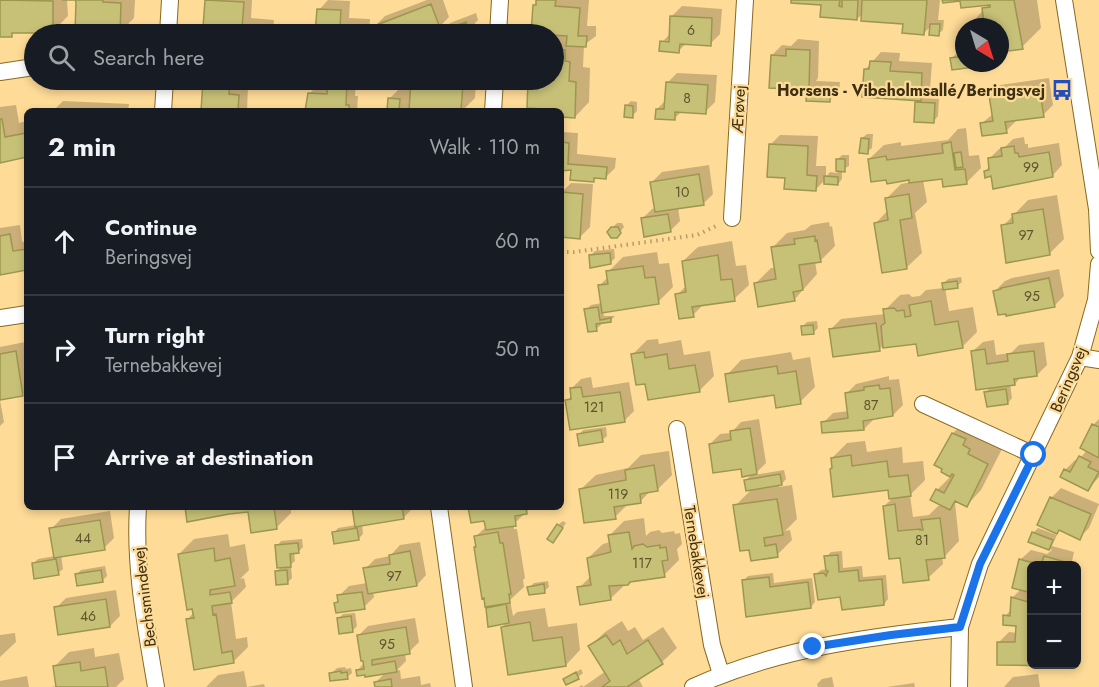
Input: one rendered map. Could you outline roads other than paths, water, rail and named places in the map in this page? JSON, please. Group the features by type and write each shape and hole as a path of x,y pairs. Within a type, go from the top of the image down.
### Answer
{"street":[{"path":"169,24 170,0"},
{"path":"499,24 500,0"},
{"name":"Ærøvej","path":"732,218 745,0"},
{"path":"1064,0 1097,209 1099,251"},
{"path":"0,72 24,68"},
{"path":"163,108 164,90"},
{"path":"493,108 494,90"},
{"name":"Beringsvej","path":"959,687 960,627 980,564 1080,357 1096,300 1099,264"},
{"path":"0,318 24,314"},
{"path":"1080,357 1099,360"},
{"path":"923,404 1034,455"},
{"name":"Ternebakkevej","path":"677,429 712,645 722,674"},
{"name":"Bechsmindevej","path":"138,510 136,534 143,602 156,687"},
{"path":"439,510 465,687"},
{"path":"693,687 722,674 813,647 960,627"}],"place":[{"name":"Horsens - Vibeholmsallé/Beringsvej","path":"1062,90"}]}
